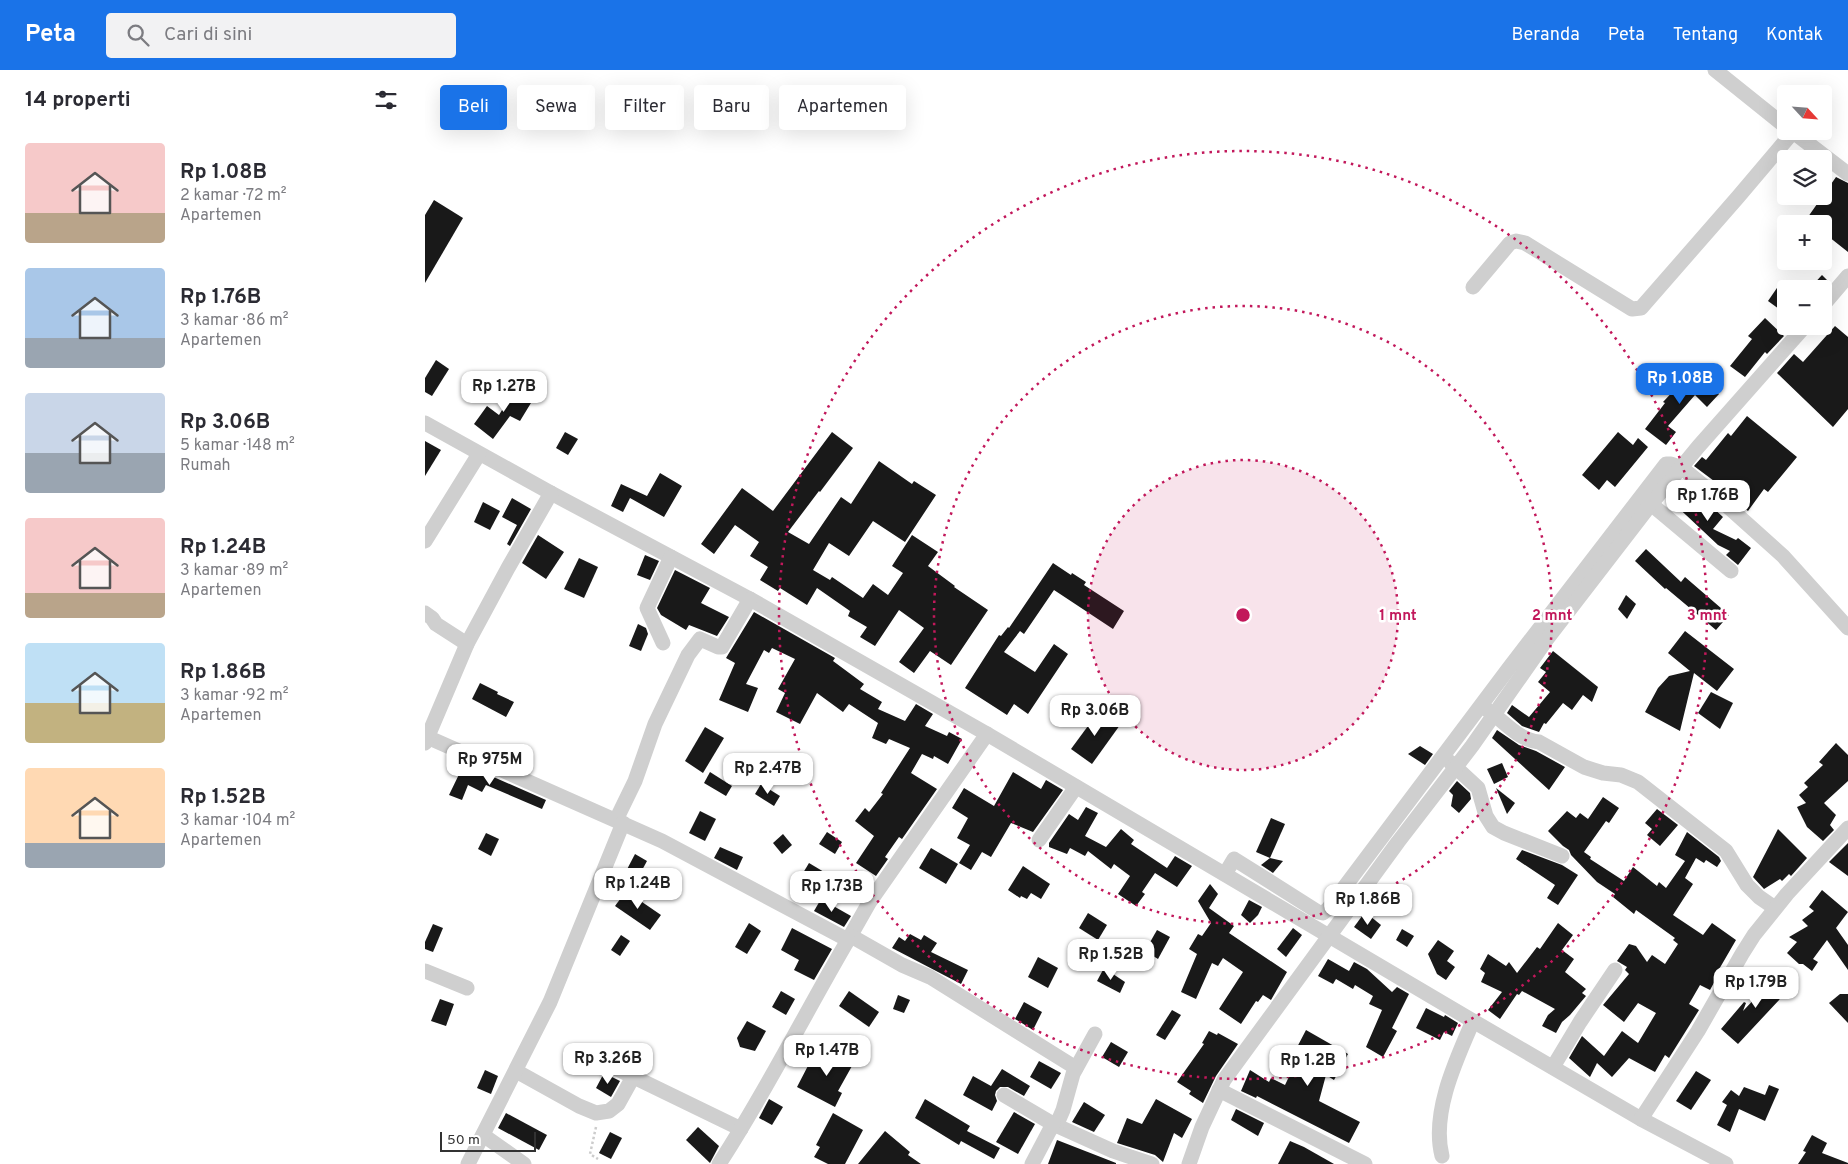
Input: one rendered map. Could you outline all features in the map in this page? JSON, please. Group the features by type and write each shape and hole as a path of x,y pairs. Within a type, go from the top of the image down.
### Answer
{"street":[{"path":"1715,70 1777,120"},
{"path":"1473,287 1510,243 1516,241 1525,243 1632,309 1641,308 1785,140"},
{"path":"1803,140 1848,174"},
{"path":"1832,295 1848,276"},
{"path":"1487,710 1547,639 1651,504 1698,447 1797,335"},
{"path":"425,423 551,493 750,599 1076,787 1228,869 1329,935 1473,1021 1641,1118 1726,1164"},
{"path":"425,541 479,454"},
{"path":"1189,1164 1202,1127 1224,1080 1398,842 1450,762 1661,468 1671,464 1681,468 1715,495 1783,556 1848,628"},
{"path":"551,493 467,644 426,739 662,841 902,965 930,977 1076,1068"},
{"path":"1651,504 1731,570"},
{"path":"663,643 647,608 671,557"},
{"path":"468,1164 550,1002 620,822 655,724 688,655 700,639 722,647 750,599"},
{"path":"425,613 436,624 467,644"},
{"path":"1487,710 1522,738 1532,742 1539,742 1585,767 1603,773 1621,775 1638,782 1726,851 1747,885 1759,897 1775,908"},
{"path":"719,1164 761,1096 807,1010 869,903 987,734"},
{"path":"1450,762 1478,788 1486,816 1493,827 1562,856"},
{"path":"1228,869 1234,859 1318,912 1323,913 1450,762"},
{"path":"1039,840 1076,787"},
{"path":"1641,1118 1698,1031 1741,954 1775,908 1848,828"},
{"path":"1553,1067 1615,970"},
{"path":"425,971 467,988"},
{"path":"1442,1156 1440,1132 1446,1087 1473,1021"},
{"path":"1032,1164 1063,1110 1070,1081 1095,1034"},
{"path":"607,1064 741,1129"},
{"path":"515,1071 579,1106 596,1113 609,1111 618,1104 633,1077"},
{"path":"1219,1090 1365,1164"},
{"path":"1004,1095 1055,1125 1113,1151 1152,1164"},
{"path":"483,1135 523,1164"}],"path":[{"path":"596,1113 595,1134 590,1154 598,1159"}],"building":[{"path":"1836,177 1848,183 1848,252 1832,239 1832,215 1809,215 1816,205 1832,205 1832,183"},
{"path":"434,200 463,218 425,283 425,215"},
{"path":"1822,275 1827,280 1817,280"},
{"path":"1777,288 1777,308 1768,301"},
{"path":"1765,318 1777,329 1777,335 1784,336 1767,354 1765,352 1745,377 1730,366 1752,339 1748,336"},
{"path":"1835,326 1848,337 1848,409 1833,427 1777,373 1794,354 1803,362 1827,335 1832,335 1832,329"},
{"path":"436,360 449,369 432,396 425,392 425,378"},
{"path":"1693,370 1719,394 1707,407 1695,395 1668,426 1676,432 1666,445 1645,429 1665,403 1663,402"},
{"path":"516,387 534,398 520,421 510,416 493,439 474,424 487,406 499,415"},
{"path":"1747,416 1797,457 1768,492 1764,489 1748,511 1718,484 1694,466 1702,457 1706,460 1728,433 1731,436"},
{"path":"565,432 578,439 568,455 556,448"},
{"path":"832,432 853,448 788,532 809,544 841,497 851,504 879,461 912,484 914,481 936,495 905,542 873,521 849,556 829,543 813,570 830,580 832,577 863,598 873,584 888,595 903,573 892,566 912,535 938,552 928,566 954,587 988,610 951,665 930,651 914,673 899,662 924,628 899,610 875,646 860,637 867,627 848,616 850,611 817,588 807,605 780,588 778,591 760,580 768,567 750,556 759,542 735,525 714,554 701,544 742,488 773,511"},
{"path":"1618,432 1633,445 1638,438 1648,447 1615,487 1607,480 1599,490 1582,475"},
{"path":"425,441 441,450 425,476"},
{"path":"660,473 682,486 664,517 630,498 623,512 611,506 621,484 647,496"},
{"path":"1686,483 1723,517 1713,529 1736,540 1738,538 1751,548 1738,565 1726,555 1730,551 1718,545 1670,500"},
{"path":"512,498 531,509 510,546 507,544 517,525 502,517"},
{"path":"483,502 500,511 490,530 474,522"},
{"path":"538,535 564,552 546,579 522,563"},
{"path":"1646,549 1681,582 1685,577 1729,615 1716,630 1665,589 1635,561"},
{"path":"645,555 659,561 650,580 637,575"},
{"path":"579,558 598,567 584,598 564,589"},
{"path":"1053,563 1086,582 1084,585 1124,611 1113,629 1054,590 1024,634 1020,631 1004,652 1035,672 1054,644 1068,654 1028,714 1014,704 1007,715 965,688 999,635 1001,636 1009,628"},
{"path":"675,570 710,588 701,603 729,617 717,636 689,625 686,630 661,615 657,608"},
{"path":"1626,595 1636,604 1627,619 1618,609"},
{"path":"754,612 835,658 833,661 864,684 860,689 882,702 878,709 905,721 916,704 933,714 925,726 947,736 949,732 962,739 948,764 934,756 933,759 922,754 911,773 937,789 902,839 899,837 885,857 888,859 876,876 856,863 874,836 855,821 865,808 869,812 883,794 881,793 910,748 889,739 886,744 872,738 878,723 849,704 843,712 817,693 800,724 776,712 785,693 778,689 795,659 772,648 769,653 764,650 746,684 758,688 748,712 719,700 735,663 726,658"},
{"path":"638,624 646,628 648,634 641,651 629,646"},
{"path":"1685,631 1734,669 1717,691 1694,673 1680,731 1645,712 1658,688 1669,676 1690,671 1668,653"},
{"path":"1553,651 1598,687 1592,702 1583,695 1572,710 1563,703 1546,724 1544,723 1539,732 1522,726 1507,713 1512,705 1529,717 1550,692 1538,682 1546,672 1540,668"},
{"path":"480,683 514,702 506,717 472,699"},
{"path":"1711,692 1733,703 1720,729 1698,713"},
{"path":"1099,711 1120,725 1092,764 1071,749"},
{"path":"705,727 724,738 703,773 685,761"},
{"path":"1497,730 1519,745 1536,751 1565,767 1549,790 1492,738"},
{"path":"1836,743 1848,755 1848,781 1824,803 1836,815 1830,825 1834,830 1823,841 1807,827 1797,807 1806,803 1799,795 1808,787 1804,783 1823,765 1819,762"},
{"path":"1420,746 1433,754 1425,765 1408,754"},
{"path":"1502,763 1508,777 1494,784 1487,769"},
{"path":"464,764 546,800 542,809 486,785 482,792 468,785 462,800 449,795"},
{"path":"710,772 732,786 726,796 704,783"},
{"path":"1013,772 1041,789 1046,780 1063,790 1033,832 1011,823 991,857 982,852 971,870 959,863 970,845 957,838 968,818 952,808 964,788 994,806"},
{"path":"1457,781 1470,793 1471,799 1459,813 1451,806 1453,795 1449,791"},
{"path":"761,784 780,796 774,806 755,794"},
{"path":"1496,788 1515,803 1507,814"},
{"path":"1603,797 1619,808 1609,823 1606,821 1584,852 1591,857 1590,859 1624,881 1633,867 1657,886 1659,882 1666,888 1685,861 1675,855 1687,832 1719,857 1721,861 1717,867 1706,860 1704,863 1696,858 1685,878 1693,884 1673,915 1703,935 1712,923 1736,940 1714,978 1716,979 1710,990 1700,985 1689,1004 1699,1010 1669,1058 1665,1055 1655,1072 1629,1058 1612,1077 1597,1063 1590,1077 1569,1058 1582,1036 1604,1056 1622,1031 1638,1043 1656,1013 1638,1003 1624,1022 1603,1005 1629,974 1625,970 1627,967 1617,961 1629,944 1636,946 1647,962 1652,955 1665,964 1678,944 1673,940 1675,938 1636,910 1634,914 1613,897 1615,894 1597,882 1571,855 1569,850 1548,831 1567,811 1576,818 1580,813 1588,819"},
{"path":"1086,807 1098,813 1085,836 1106,847 1121,829 1134,840 1131,844 1167,868 1175,856 1192,866 1177,887 1155,873 1142,892 1145,894 1136,906 1118,894 1130,876 1114,864 1111,869 1088,851 1085,856 1070,848 1067,854 1049,847 1049,843 1069,814 1078,820"},
{"path":"1657,809 1678,825 1660,846 1647,835 1652,829 1645,823"},
{"path":"700,811 716,819 705,841 689,833"},
{"path":"1271,818 1285,824 1270,858 1256,852"},
{"path":"1778,829 1807,858 1791,876 1789,874 1782,881 1780,879 1764,889 1753,877"},
{"path":"827,832 842,842 835,854 819,844"},
{"path":"486,833 499,839 491,856 478,849"},
{"path":"783,834 792,845 782,854 773,843"},
{"path":"1848,843 1848,876 1829,862"},
{"path":"720,847 743,857 737,870 714,858"},
{"path":"931,848 958,864 946,884 919,868"},
{"path":"1522,850 1562,865 1578,875 1558,905 1547,898 1555,885 1516,859"},
{"path":"635,854 647,861 634,885 622,879"},
{"path":"1270,858 1283,861 1273,873 1261,865"},
{"path":"809,863 829,875 823,885 803,873"},
{"path":"1023,866 1050,884 1041,899 1031,893 1027,899 1021,896 1020,898 1008,890"},
{"path":"1210,884 1218,894 1209,908 1234,926 1229,933 1287,972 1271,1000 1263,995 1258,1002 1256,1001 1241,1024 1219,1009 1243,972 1223,958 1218,966 1212,963 1196,999 1181,992 1197,954 1189,949 1198,934 1202,936 1211,923 1198,901"},
{"path":"1822,890 1848,912 1836,928 1848,945 1848,970 1827,940 1813,959 1818,962 1812,971 1803,964 1799,964 1787,953 1797,942 1789,937 1808,926 1802,920 1814,911 1809,907"},
{"path":"626,891 661,915 650,930 615,906"},
{"path":"821,899 851,916 844,927 814,911"},
{"path":"1249,900 1262,907 1258,915 1250,923 1241,915"},
{"path":"1365,912 1381,925 1371,939 1354,927"},
{"path":"1088,913 1107,925 1098,940 1079,928"},
{"path":"749,923 761,931 747,954 735,947"},
{"path":"1558,923 1573,935 1562,950 1574,959 1565,972 1586,989 1582,993 1586,996 1562,1022 1556,1033 1542,1026 1548,1015 1555,1009 1522,991 1519,995 1517,994 1500,1019 1488,1010 1502,992 1481,982 1485,973 1480,969 1488,954 1506,966 1509,962 1517,973 1537,947 1540,949"},
{"path":"433,924 443,928 433,952 425,949 425,942"},
{"path":"792,928 832,949 814,980 794,970 799,960 781,950"},
{"path":"1293,928 1302,935 1286,957 1277,949"},
{"path":"1402,929 1414,936 1407,947 1396,940"},
{"path":"1157,930 1170,937 1158,959 1145,951"},
{"path":"910,934 921,940 924,935 937,943 931,952 968,970 961,984 892,948 899,937 905,941"},
{"path":"621,935 630,941 620,956 611,950"},
{"path":"1438,940 1454,951 1447,961 1455,967 1446,980 1437,974 1428,954"},
{"path":"1126,952 1138,958 1131,970 1119,965"},
{"path":"1038,957 1058,968 1048,988 1028,977"},
{"path":"1328,959 1349,971 1354,962 1367,969 1392,992 1397,987 1409,994 1392,1028 1397,1031 1383,1057 1366,1047 1382,1010 1369,1004 1373,996 1355,985 1353,989 1336,979 1333,984 1318,976"},
{"path":"1104,968 1125,982 1120,993 1097,981"},
{"path":"1779,973 1793,985 1738,1044 1721,1029 1744,1002 1746,1003 1743,1011"},
{"path":"1743,975 1754,982 1748,998 1733,989"},
{"path":"781,991 795,999 786,1015 772,1007"},
{"path":"849,991 879,1012 869,1027 839,1006"},
{"path":"1840,994 1848,994 1848,1023 1829,1003"},
{"path":"898,995 910,1000 904,1013 893,1009"},
{"path":"440,999 454,1004 446,1026 431,1021"},
{"path":"1024,1002 1042,1012 1033,1030 1015,1019"},
{"path":"1426,1008 1444,1017 1445,1015 1458,1023 1452,1036 1444,1032 1440,1040 1416,1028"},
{"path":"1172,1010 1181,1015 1165,1040 1156,1035"},
{"path":"747,1021 766,1031 755,1051 740,1047 737,1038"},
{"path":"1306,1030 1348,1054 1334,1080 1326,1075 1319,1101 1360,1122 1349,1143 1257,1096 1256,1098 1241,1091 1250,1070 1269,1082 1271,1078 1285,1085 1298,1058 1293,1055"},
{"path":"1209,1031 1217,1035 1218,1033 1238,1044 1216,1076 1203,1103 1189,1094 1191,1091 1177,1082 1204,1044 1202,1043"},
{"path":"1111,1042 1128,1052 1119,1067 1102,1057"},
{"path":"840,1048 857,1057 838,1091 842,1093 835,1107 797,1087 812,1058 830,1067"},
{"path":"1039,1061 1061,1073 1051,1089 1030,1077"},
{"path":"1002,1069 1030,1086 1024,1096 1008,1087 1000,1087 996,1091 997,1101 992,1111 963,1095 973,1076 991,1086"},
{"path":"485,1070 498,1076 491,1094 477,1088"},
{"path":"1696,1071 1711,1080 1691,1110 1676,1101"},
{"path":"604,1073 620,1081 611,1097 596,1088"},
{"path":"1769,1085 1779,1089 1765,1121 1739,1109 1730,1132 1717,1125 1727,1105 1722,1102 1731,1090 1739,1096 1744,1087 1765,1095"},
{"path":"769,1099 783,1107 772,1125 759,1118"},
{"path":"925,1099 970,1126 967,1131 1000,1148 994,1159 961,1141 959,1145 915,1118"},
{"path":"1156,1099 1192,1119 1182,1138 1174,1133 1163,1162 1155,1155 1117,1143 1127,1118 1142,1124"},
{"path":"1084,1102 1105,1115 1094,1132 1072,1122"},
{"path":"1236,1109 1264,1123 1258,1136 1231,1120"},
{"path":"1014,1112 1035,1124 1018,1154 996,1142"},
{"path":"506,1113 547,1135 539,1150 498,1128"},
{"path":"833,1113 863,1130 845,1164 828,1164 814,1157 820,1147 816,1145"},
{"path":"698,1127 719,1146 710,1163 686,1140"},
{"path":"885,1131 910,1152 908,1155 921,1164 858,1164"},
{"path":"610,1132 622,1138 611,1159 599,1153"},
{"path":"1812,1135 1827,1143 1822,1153 1848,1164 1798,1164 1806,1152 1803,1151"},
{"path":"1057,1140 1116,1163 1116,1164 1048,1164"},
{"path":"1290,1141 1304,1147 1334,1164 1278,1164"}]}
